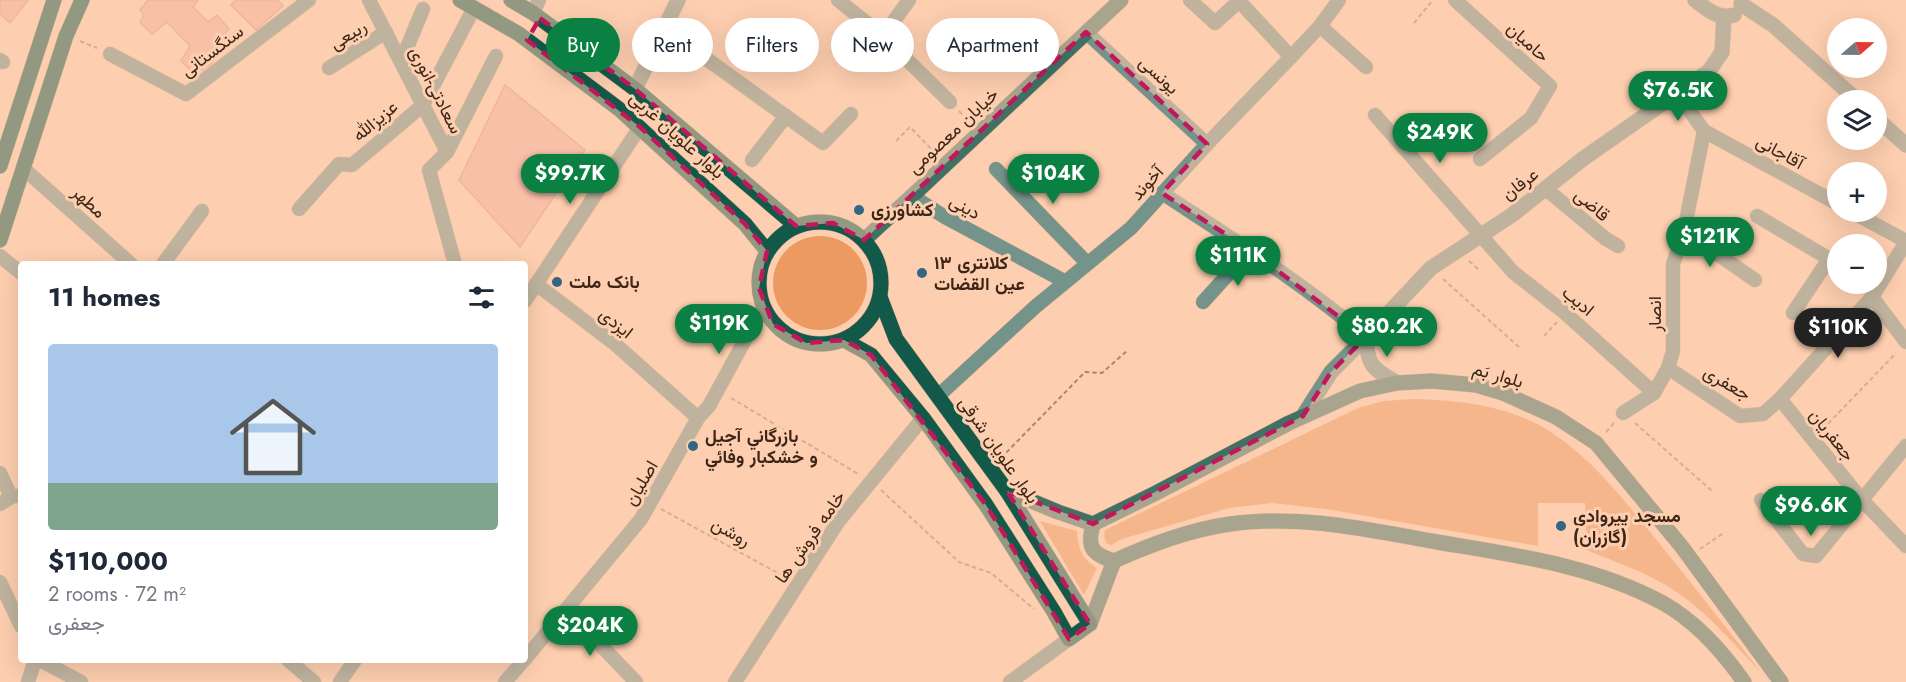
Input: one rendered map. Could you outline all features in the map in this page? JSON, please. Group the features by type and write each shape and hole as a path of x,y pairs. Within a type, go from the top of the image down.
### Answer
{"main road":[{"path":"0,166 54,0"},
{"path":"0,240 66,36 82,0"},
{"name":"بلوار علویان غربی","path":"460,0 527,40 620,109 745,224 767,251"},
{"name":"بلوار علویان غربی","path":"511,0 538,10 796,226"},
{"name":"خیابان معصومی","path":"864,240 1120,0"},
{"path":"527,40 538,10"},
{"path":"814,222 833,223 851,230 864,240 876,259 881,278 879,297 872,315 860,330 844,340 825,345 806,343 788,336 773,324 763,307 759,288 760,269 767,251 779,237 796,226 814,222"},
{"name":"بلوار علویان شرقی","path":"879,297 896,339 1007,491 1090,624"},
{"path":"844,340 871,355 923,418 986,505 1069,639 1090,624 1114,561"},
{"name":"بلوار بَم","path":"1094,524 1303,416 1360,391 1397,383 1432,381 1476,385 1503,393 1556,417 1596,443 1689,556 1781,682"},
{"path":"1007,491 1094,524 1090,538 1094,552 1114,561 1162,540 1198,529 1232,523 1278,520 1336,524 1544,561 1582,570 1625,585 1665,604 1690,621 1744,682"}],"street":[{"name":"سنگستانی","path":"110,54 186,94 309,0"},
{"name":"سعادتی-انوری","path":"369,0 447,152 429,170 454,261"},
{"path":"669,18 678,0"},
{"path":"838,0 860,18"},
{"path":"896,18 909,0"},
{"path":"1190,0 1215,23 1239,1 1291,57"},
{"name":"آخوند","path":"938,396 1064,281 1131,228 1207,144 1320,26 1339,0"},
{"name":"حامیان","path":"1455,0 1550,86 1531,118 1480,159"},
{"path":"1695,0 1710,12 1728,17 1741,9 1742,2 1773,25 1846,90"},
{"path":"423,105 474,8"},
{"path":"401,62 423,9"},
{"name":"عرفان","path":"1303,416 1331,372 1431,268 1512,215 1584,158 1709,71 1722,52 1724,16"},
{"path":"1320,26 1366,67"},
{"name":"ربیعی","path":"329,68 386,32"},
{"name":"یونسی","path":"1086,32 1207,144"},
{"path":"447,152 496,56"},
{"path":"713,64 823,143 851,114"},
{"path":"914,67 950,102"},
{"path":"635,89 643,72"},
{"path":"1678,94 1704,131"},
{"name":"عزیزالله","path":"299,209 339,164 352,165 423,105"},
{"name":"ادیب","path":"1375,115 1513,272 1565,313 1654,393"},
{"path":"752,160 786,116"},
{"path":"1887,126 1904,138"},
{"path":"528,296 640,127"},
{"name":"آقاجانی","path":"1704,131 1827,198"},
{"name":"انصار","path":"1623,413 1654,393 1668,368 1673,351 1673,264 1684,231 1704,131"},
{"name":"مطهر","path":"23,168 128,261"},
{"path":"996,169 1087,263"},
{"name":"قاضی","path":"1546,189 1606,239 1618,246"},
{"path":"1162,194 1250,250 1335,310 1366,338 1366,352 1374,369 1397,383"},
{"name":"دینی","path":"912,196 945,217 1064,281"},
{"path":"165,261 202,211"},
{"path":"1757,216 1827,258"},
{"path":"1870,222 1906,242"},
{"path":"1684,231 1755,280"},
{"name":"جعفری","path":"1887,270 1906,242"},
{"path":"1203,302 1250,250"},
{"path":"0,256 18,271"},
{"path":"1793,313 1827,270"},
{"name":"ایزدی","path":"536,284 615,344 698,418"},
{"name":"جعفری","path":"1668,368 1740,416 1763,414 1780,399 1870,294"},
{"path":"1875,294 1902,346"},
{"name":"اصلیان","path":"528,656 641,519 698,418 709,406 763,307"},
{"name":"جعفریان","path":"1780,399 1862,500 1906,546"},
{"name":"خامه فروش ها","path":"735,682 838,522 923,418"},
{"path":"1761,500 1803,554 1816,556 1906,446"},
{"path":"0,473 11,499"},
{"path":"0,582 18,620"},
{"path":"567,610 636,682"},
{"path":"1010,682 1069,639"},
{"path":"28,682 37,663"},
{"path":"44,663 81,682"},
{"path":"292,663 314,682"},
{"path":"340,682 353,663"},
{"name":"اصلیان","path":"505,682 522,663"}],"path":[{"path":"1414,23 1433,0"},
{"path":"66,36 110,54"},
{"path":"950,102 980,133"},
{"path":"896,141 910,127 945,164"},
{"path":"1431,268 1519,347"},
{"path":"1813,440 1902,346"},
{"path":"990,469 1085,372 1102,373 1128,350"},
{"path":"718,390 871,481 959,562 992,573 1035,609"},
{"path":"1596,443 1623,413 1712,491"},
{"name":"روشن","path":"650,503 798,584"},
{"path":"1689,556 1725,532"}],"highlighted area":[{"path":"540,18 635,89 796,226 833,223 864,240 1086,32 1207,144 1162,193 1250,250 1366,337 1331,372 1303,416 1093,524 1007,491 1090,624 1069,639 986,505 871,355 844,340 806,343 773,324 759,288 767,251 745,224 640,127 527,40"}],"shaded area":[{"path":"820,236 838,240 853,250 863,265 867,283 863,301 853,316 838,326 820,330 802,326 787,316 777,301 773,283 777,265 787,250 802,240"},
{"path":"1414,399 1462,402 1494,408 1539,425 1574,449 1632,510 1761,672 1708,617 1684,597 1652,577 1587,550 1585,503 1538,503 1538,546 1326,509 1272,503 1229,508 1122,539 1111,545 1106,543 1105,530 1358,408 1384,401"},
{"path":"1040,521 1077,531 1082,553 1097,568 1084,595"}],"building":[{"path":"0,0 28,0 10,23 0,14"},
{"path":"148,0 198,0 193,7 208,22 217,15 229,29 218,41 218,54 205,73 198,65 193,72 181,61 190,46 167,22 152,34 140,22 144,15 140,10"},
{"path":"235,0 278,0 283,6 256,30 231,5"},
{"path":"505,85 585,150 520,247 459,180"}],"place":[{"name":"کشاورزی","path":"859,210"},
{"name":"کلانتری ۱۳ عین القضات","path":"922,273"},
{"name":"بانک ملت","path":"557,282"},
{"name":"بازرگاني آجيل و خشكبار وفائي","path":"693,446"},
{"name":"مسجد پیروادی (گازران)","path":"1561,526"}]}
